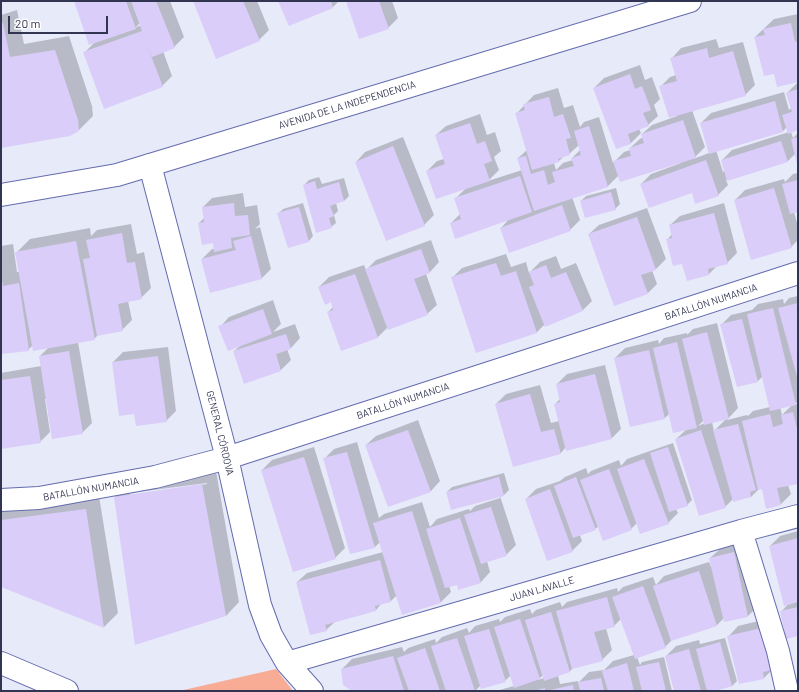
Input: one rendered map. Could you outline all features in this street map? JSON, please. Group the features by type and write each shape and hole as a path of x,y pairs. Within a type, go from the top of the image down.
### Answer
{"street":[{"name":"AVENIDA DE LA INDEPENDENCIA","path":"1,195 117,175 690,1"},
{"name":"GENERAL CÓRDOVA","path":"150,165 227,458 260,605 271,635 287,663 312,691"},
{"name":"BATALLÓN NUMANCIA","path":"1,500 39,498 155,477 227,458 798,274"},
{"name":"JUAN LAVALLE","path":"287,663 741,531 798,516"},
{"path":"741,531 778,650 787,691"},
{"path":"1,663 66,691"}],"shaded area":[{"path":"276,669 293,691 179,691"}],"building":[{"path":"74,1 126,1 136,29 89,45"},
{"path":"131,1 156,1 175,48 152,57 147,45 163,87 104,109 83,52 142,31"},
{"path":"193,1 243,1 260,41 216,59"},
{"path":"278,1 331,1 333,8 289,26"},
{"path":"346,1 379,1 389,29 359,39"},
{"path":"3,23 10,57 55,50 78,120 79,131 70,136 1,148 1,24"},
{"path":"791,23 795,42 798,41 798,82 777,87 774,74 764,76 754,37 765,35 763,29"},
{"path":"707,48 709,58 733,51 746,96 669,118 659,86 677,81 670,58"},
{"path":"630,74 635,89 642,86 651,110 643,113 649,126 628,134 631,144 616,149 593,88"},
{"path":"798,89 798,130 788,134 782,115 792,112 786,93"},
{"path":"549,97 554,117 563,114 571,138 566,139 570,155 558,159 559,162 532,170 515,113 525,110 523,104"},
{"path":"775,101 783,132 709,154 700,123"},
{"path":"683,120 696,158 620,182 613,161 631,156 629,148 644,143 641,134"},
{"path":"470,123 477,144 485,141 492,161 484,164 490,181 436,199 426,171 445,164 435,135"},
{"path":"589,126 608,187 534,211 517,158 526,156 531,174 544,170 548,185 555,182 552,172 574,166 571,158 581,155 574,131"},
{"path":"798,137 798,164 797,164 791,139"},
{"path":"781,141 788,162 727,181 721,160"},
{"path":"393,146 425,226 386,241 355,162"},
{"path":"706,160 719,196 695,204 692,193 649,208 640,184"},
{"path":"520,176 532,212 455,239 450,223 461,219 454,198"},
{"path":"798,180 798,212 790,214 782,184"},
{"path":"315,181 317,189 339,182 344,201 330,206 334,216 329,218 332,228 316,233 303,185"},
{"path":"774,188 792,248 751,260 734,200"},
{"path":"611,192 616,210 585,218 580,201"},
{"path":"234,203 235,216 248,215 250,235 231,238 232,248 214,252 213,243 202,245 198,223 204,222 202,207"},
{"path":"562,205 571,231 509,253 500,228"},
{"path":"299,207 309,242 288,248 277,213"},
{"path":"714,213 728,264 708,269 709,275 687,281 682,264 673,266 666,239 672,238 669,225"},
{"path":"637,217 656,270 641,275 648,294 614,306 588,234"},
{"path":"122,233 127,263 135,262 142,299 118,304 123,331 97,336 83,259 90,258 86,240"},
{"path":"251,236 262,279 210,293 201,259 236,250 233,241"},
{"path":"76,241 95,340 33,351 15,252"},
{"path":"421,249 430,273 414,279 428,315 388,330 365,269"},
{"path":"496,263 501,276 516,271 537,333 476,353 451,277"},
{"path":"546,265 551,278 566,272 583,311 545,327 529,287 534,285 529,272"},
{"path":"355,274 378,338 341,351 327,312 333,310 331,302 325,305 318,287"},
{"path":"1,275 3,286 19,283 29,351 1,354"},
{"path":"798,303 798,380 778,308"},
{"path":"773,308 796,405 770,411 747,314"},
{"path":"263,309 272,334 228,351 218,326"},
{"path":"742,319 758,382 737,387 720,324"},
{"path":"707,332 729,419 704,425 682,339"},
{"path":"286,334 291,349 276,354 281,371 244,384 233,351"},
{"path":"677,342 697,428 673,433 653,348"},
{"path":"649,350 665,419 630,427 614,358"},
{"path":"69,351 83,434 52,439 39,356"},
{"path":"158,356 167,422 136,426 134,414 119,416 112,362"},
{"path":"595,374 612,439 566,451 554,404 560,402 556,384"},
{"path":"30,376 41,443 1,449 1,380"},
{"path":"530,394 541,432 554,429 561,454 513,467 495,404"},
{"path":"793,412 798,433 798,484 777,488 781,505 766,509 762,489 758,490 742,421 770,414 773,427 783,424 781,415"},
{"path":"738,424 756,490 750,492 751,497 733,502 713,430"},
{"path":"408,430 431,492 388,507 365,445"},
{"path":"701,430 726,508 699,516 675,439"},
{"path":"668,447 688,506 669,512 650,453"},
{"path":"347,452 375,548 350,554 323,458"},
{"path":"304,457 336,559 293,572 261,470"},
{"path":"644,459 669,524 640,534 617,469"},
{"path":"609,469 632,530 603,541 580,480"},
{"path":"499,477 504,496 451,510 446,492"},
{"path":"576,477 596,530 573,538 554,486"},
{"path":"202,484 226,616 135,645 114,497"},
{"path":"550,489 573,552 547,561 525,499"},
{"path":"491,507 507,556 481,564 464,515"},
{"path":"86,509 104,628 1,587 1,520"},
{"path":"412,511 441,603 402,615 373,523"},
{"path":"460,518 481,583 458,590 457,585 445,588 426,529"},
{"path":"798,538 798,602 784,606 769,546"},
{"path":"734,552 748,617 724,622 709,558"},
{"path":"380,560 391,602 375,606 376,611 325,625 327,631 310,635 296,582"},
{"path":"699,571 717,626 671,641 653,586"},
{"path":"643,586 666,648 635,659 612,597"},
{"path":"607,597 615,627 594,632 603,661 572,669 556,611"},
{"path":"798,607 798,636 786,639 780,611"},
{"path":"551,612 570,672 544,681 525,620"},
{"path":"520,619 540,679 514,688 494,627"},
{"path":"762,628 772,670 763,672 764,679 739,684 727,636"},
{"path":"489,629 506,682 481,689 464,636"},
{"path":"457,638 475,691 446,691 431,646"},
{"path":"720,642 732,686 716,691 707,691 696,649"},
{"path":"425,648 440,691 409,691 397,658"},
{"path":"689,649 701,691 674,691 665,656"},
{"path":"393,656 404,691 352,691 343,685 341,669"},
{"path":"659,662 666,691 642,691 636,667"},
{"path":"627,663 634,691 608,691 602,671"},
{"path":"601,678 604,691 580,691 578,682"},
{"path":"573,685 574,691 550,690"},
{"path":"545,688 545,691 534,691"}]}
